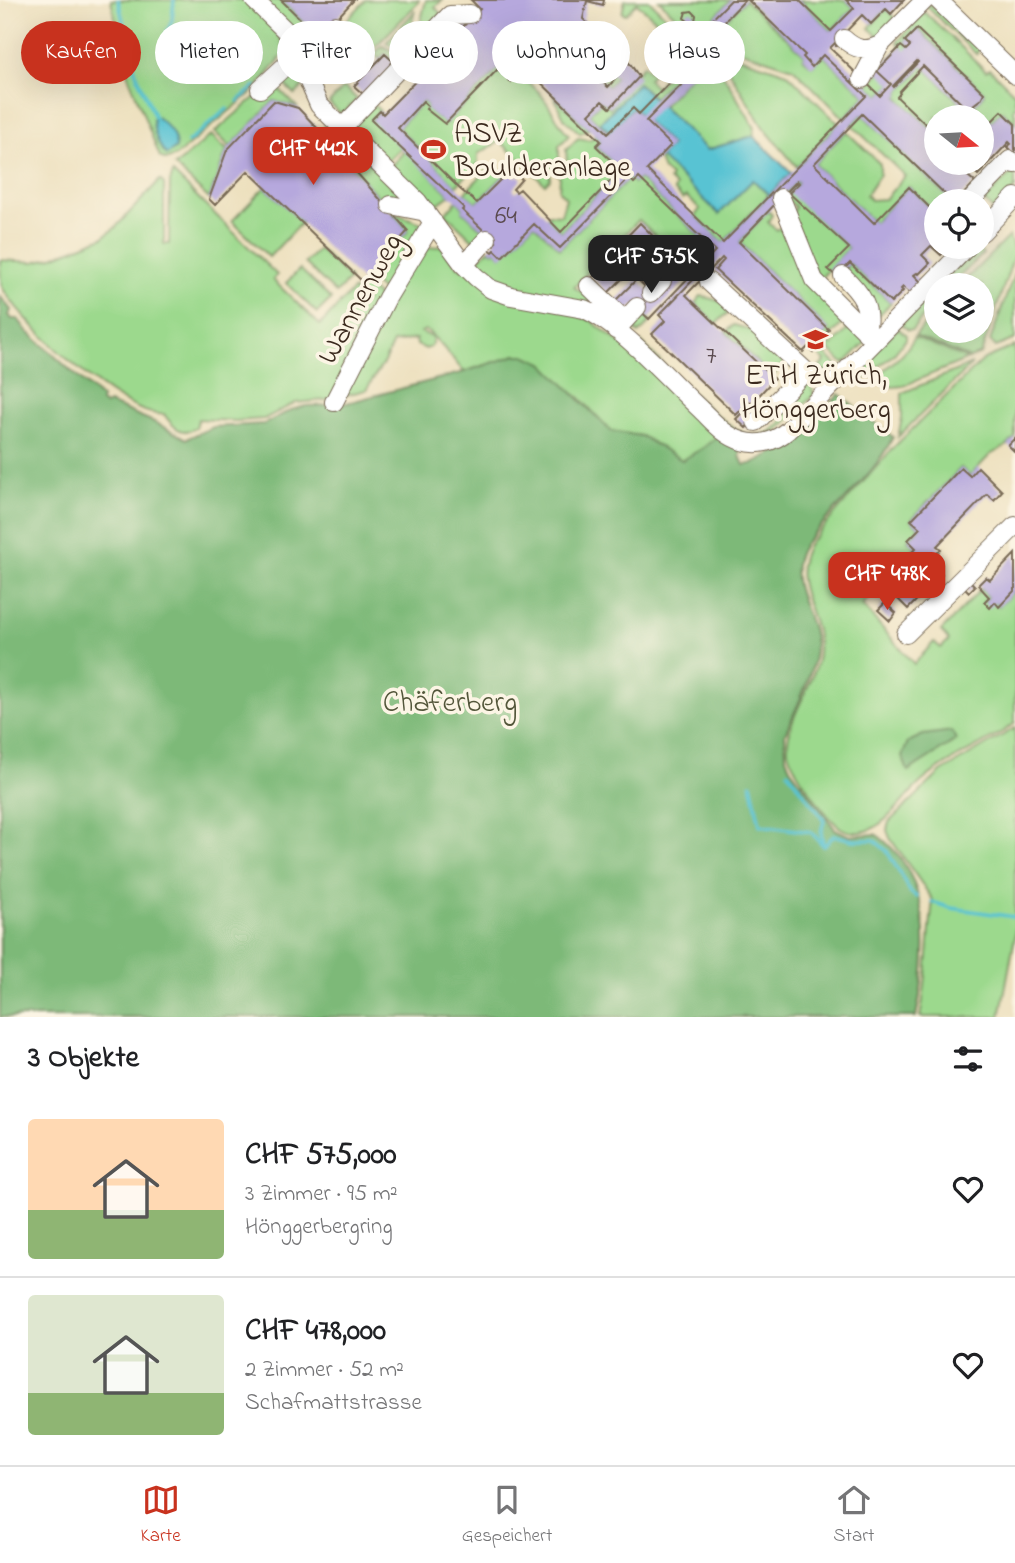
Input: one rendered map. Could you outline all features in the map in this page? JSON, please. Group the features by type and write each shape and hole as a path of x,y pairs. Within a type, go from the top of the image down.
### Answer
{"street":[{"path":"254,0 277,22"},
{"path":"862,79 880,45 925,0"},
{"path":"937,0 1015,75"},
{"path":"342,128 450,15 470,14"},
{"path":"844,39 851,46 866,50 880,45"},
{"path":"260,89 277,76"},
{"path":"310,84 319,106 403,187 430,217 464,265 491,289 511,296 584,309 619,326 720,428 740,441 752,443 777,440 830,387 871,337 951,259"},
{"path":"982,189 1010,160 1015,164"},
{"path":"994,219 1015,197"},
{"path":"781,198 814,280 871,337"},
{"path":"391,205 430,217"},
{"name":"Wannenweg","path":"334,402 430,217"},
{"path":"464,265 486,239"},
{"path":"843,276 864,300 871,337"},
{"path":"709,282 809,374 830,387"},
{"path":"589,286 620,316 619,326"},
{"path":"619,326 637,307"},
{"path":"756,422 800,376 809,374"},
{"path":"906,634 1015,526"}],"green space":[{"path":"111,0 249,0 277,29 277,62 263,81 263,21 155,21 155,84 260,84 176,156 166,160 160,157 131,84 141,84 141,21 116,21"},
{"path":"259,0 281,0 303,21 282,21"},
{"path":"366,0 419,0 400,21 389,21 389,33 375,47 375,21 346,21"},
{"path":"426,0 442,0 435,7 441,14 435,21 421,21"},
{"path":"625,0 649,0 670,21 657,21 637,3 626,14 622,13"},
{"path":"659,0 731,0 711,21 681,21"},
{"path":"745,0 805,55 803,58 812,66 823,55 866,96 844,118 793,68 745,52 745,21 725,21"},
{"path":"799,0 846,0 854,8 831,31"},
{"path":"930,4 980,49 976,54 926,6"},
{"path":"886,9 898,21 881,39 869,28"},
{"path":"415,11 412,21 406,21"},
{"path":"925,12 986,71 990,69 1015,94 1015,123 1002,111 994,119 994,105 973,105 984,93 918,29 905,41 910,46 891,85 880,96 868,85 879,73 877,71 901,46 897,42"},
{"path":"382,46 389,49 389,58 385,54 379,59 375,53"},
{"path":"745,59 787,73 839,124 797,167 763,127 737,84 745,84"},
{"path":"643,65 644,84 653,84 656,87 659,84 668,84 654,98 639,84 600,123 610,132 608,133 589,114 602,101 610,108"},
{"path":"923,66 963,105 924,105 924,123 897,97"},
{"path":"492,75 492,84 532,86 569,135 559,146 559,160 550,169 550,179 545,184 500,141 478,154 478,164 456,186 398,128 423,101 428,106 427,109 445,124"},
{"path":"284,84 305,84 295,95"},
{"path":"683,84 729,84 755,128 753,136 707,150 662,106"},
{"path":"275,85 298,108 274,101 230,147 215,132 262,91"},
{"path":"344,87 357,99 342,115 329,103"},
{"path":"553,95 589,129 580,133 565,120"},
{"path":"373,104 380,111 372,119 401,147 385,163 356,135 359,132 353,125"},
{"path":"862,114 940,189 924,189 924,202 909,187 874,223 814,164 846,131 880,164 880,174 866,195 871,200 885,199 905,176 852,125"},
{"path":"328,123 407,199 388,208 320,131"},
{"path":"211,135 227,150 209,199 175,166"},
{"path":"595,135 601,141 596,146 621,170 561,232 547,219 549,214 561,215 566,198 559,191 560,177 557,174 567,163 566,150 578,138 590,140"},
{"path":"405,150 450,195 436,205 429,205 390,167"},
{"path":"661,157 719,214 753,180 769,195 723,243 695,216 700,209 686,196 683,199 674,190 676,187 669,180 671,177 663,170 659,160"},
{"path":"487,170 509,171 477,203 464,193"},
{"path":"1012,172 1015,175 1015,188 994,209 994,191"},
{"path":"173,173 277,275 273,280 320,325 353,290 367,302 357,291 364,283 381,299 427,248 441,246 458,267 590,320 629,350 718,436 703,449 682,460 641,436 611,431 579,397 516,355 464,372 439,342 425,330 421,332 433,338 431,347 426,349 417,345 416,339 393,343 366,390 326,400 295,403 264,419 198,419 196,428 182,431 170,423 164,414 146,411 124,401 75,365 51,344 13,303 2,287 0,278 0,260 34,262 103,237 115,228 160,180 164,184 164,244 169,244 170,182"},
{"path":"629,178 634,183 639,178 715,251 694,273 639,220 574,287 605,307 614,320 498,286 472,266 489,249 502,256 534,224 560,248"},
{"path":"797,181 799,183 790,192 849,248 819,280 791,216 795,207 783,195"},
{"path":"265,187 302,222 269,257 232,221"},
{"path":"457,201 464,208 463,211 484,231 474,241 445,213"},
{"path":"768,211 772,215 768,222 776,230 784,226 847,319 823,344 819,340 829,330 739,242"},
{"path":"391,212 424,224 385,294 366,276 408,231"},
{"path":"1009,236 1015,253 994,315 994,273 972,273 986,259 994,259 994,251"},
{"path":"319,249 350,279 336,293 305,263"},
{"path":"964,259 978,259 963,273 951,273"},
{"path":"850,263 891,303 879,315 873,317 845,269"},
{"path":"300,269 331,299 317,313 286,283"},
{"path":"1015,272 1015,339 996,347 992,343 994,330"},
{"name":"Chäferberg","path":"0,296 11,310 9,315 12,319 18,319 27,331 101,398 101,402 154,422 186,439 213,427 264,424 291,410 306,406 339,405 464,372 516,355 525,355 543,363 611,431 641,436 682,460 718,436 741,450 740,456 744,465 791,444 839,394 893,437 870,472 807,540 797,559 796,582 811,626 815,648 808,680 785,734 786,757 790,768 835,829 849,836 876,834 895,851 909,871 923,918 923,968 916,1017 0,1017"},
{"path":"701,296 723,302 731,310 716,324 695,303"},
{"path":"924,300 924,316 912,330 901,324"},
{"path":"640,310 651,321 639,334 628,322"},
{"path":"850,322 866,342 844,364 826,347 829,344 832,346 848,329 846,327"},
{"path":"734,325 754,331 784,363 772,377 726,332"},
{"path":"924,325 924,340 915,336"},
{"path":"898,328 906,335 906,339 894,354 863,380 852,374"},
{"path":"915,337 968,359 903,386 893,387 875,382 873,379 903,354"},
{"path":"641,342 708,408 747,434 764,434 777,426 784,418 800,384 811,385 814,395 775,433 760,438 746,437 716,418 639,344"},
{"path":"932,343 985,343 981,354 970,358"},
{"path":"1015,346 1015,438 990,455 970,476 961,468 911,520 920,528 908,540 916,548 862,605 914,664 934,642 941,648 949,640 941,631 981,589 989,597 984,602 995,602 999,606 1015,590 1015,723 928,776 880,824 866,831 847,831 835,823 819,804 795,768 788,750 791,726 812,678 818,654 815,625 802,585 800,571 803,557 810,542 894,447 984,359"},
{"path":"820,349 840,368 828,374 818,369 825,361 816,352"},
{"path":"972,364 898,437 902,418 902,393"},
{"path":"1015,728 1015,937 1000,1017 920,1017 933,900 890,838 887,830 889,822 941,772"},
{"path":"952,731 956,740 908,771 902,756 908,742 923,735"}],"water":[{"path":"638,83 707,150 753,136 791,173 769,195 753,180 719,214 660,157 671,145 633,108 610,132 600,123"},
{"path":"157,117 173,134 176,148 167,155 155,134 153,119"}],"building":[{"path":"281,0 354,0 334,21 303,21"},
{"path":"471,0 604,0 603,5 587,1 583,19 585,21 492,21 492,75 445,124 426,109 428,106 423,101 398,128 461,190 477,203 509,171 522,179 513,189 516,192 520,189 561,232 621,170 596,146 601,141 542,84 605,84 608,87 611,84 630,84 630,64 639,77 610,108 602,101 589,114 608,133 633,108 639,114 668,84 682,84 646,121 671,145 647,170 723,243 866,96 823,55 812,67 803,57 805,55 748,0 799,0 831,31 854,8 846,0 904,0 891,14 886,9 871,24 862,15 837,41 840,46 836,46 836,42 830,48 880,96 891,84 877,71 901,46 906,50 910,46 905,41 917,29 984,93 981,99 973,105 963,105 923,66 897,97 924,123 924,174 862,114 814,164 874,223 909,187 924,202 922,255 930,263 919,274 914,275 921,282 910,293 903,287 903,291 891,303 850,263 837,277 828,269 849,248 789,193 799,183 797,181 739,242 829,330 819,340 821,343 813,352 808,347 803,352 715,270 724,260 722,258 686,295 774,379 751,404 749,402 736,415 652,334 665,321 659,315 697,276 694,273 715,251 639,178 634,183 629,178 560,248 534,224 502,257 495,250 493,252 489,249 496,242 462,210 464,208 371,120 380,111 383,114 413,84 478,84 478,21 469,21 480,9","holes":["918,62 894,87 893,86"]},
{"path":"731,0 745,0 725,21 710,21"},
{"path":"692,11 696,15 695,21 684,18 686,12"},
{"path":"385,54 389,58 389,69 375,84 375,64"},
{"path":"356,84 375,84 364,95 354,86"},
{"path":"274,101 298,108 408,231 362,281 248,171 215,205 209,199 227,150"},
{"path":"1002,111 1015,124 1015,155 1007,147 1011,144 1009,142 994,158 994,119"},
{"path":"925,175 969,175 975,182 968,189 940,189"},
{"path":"640,223 652,235 625,262 624,265 630,271 608,293 593,277 614,256 618,259 620,256 614,250"},
{"path":"680,268 690,276 649,319 634,305 626,312 615,301 637,279 654,295"},
{"path":"751,404 760,413 746,428 736,419"},
{"path":"1015,438 1015,452 1008,445"},
{"path":"978,467 1002,491 994,500 987,494 937,546 941,549 929,561 942,574 908,609 882,583 916,548 908,540 920,528 911,520 961,468 970,476"},
{"path":"1015,554 1015,590 999,607 995,602 990,608 984,602 989,597 978,585 986,577 990,580"},
{"path":"970,581 975,586 969,592 964,587"},
{"path":"885,603 896,613 890,621 878,610"}],"waterway":[{"path":"118,0 135,70 155,118"},
{"path":"172,21 174,0"},
{"path":"238,101 255,86"},
{"path":"188,142 227,109"},
{"path":"788,772 824,820 821,833 823,844"},
{"path":"751,783 760,825 811,832 823,845"},
{"path":"824,846 834,835 852,840 874,840 887,851 911,893 917,897"},
{"path":"932,902 951,908 1015,917"}],"place":[{"name":"ASVZ Boulderanlage","path":"434,149"},
{"name":"ETH Zürich, Hönggerberg","path":"816,339"}]}
